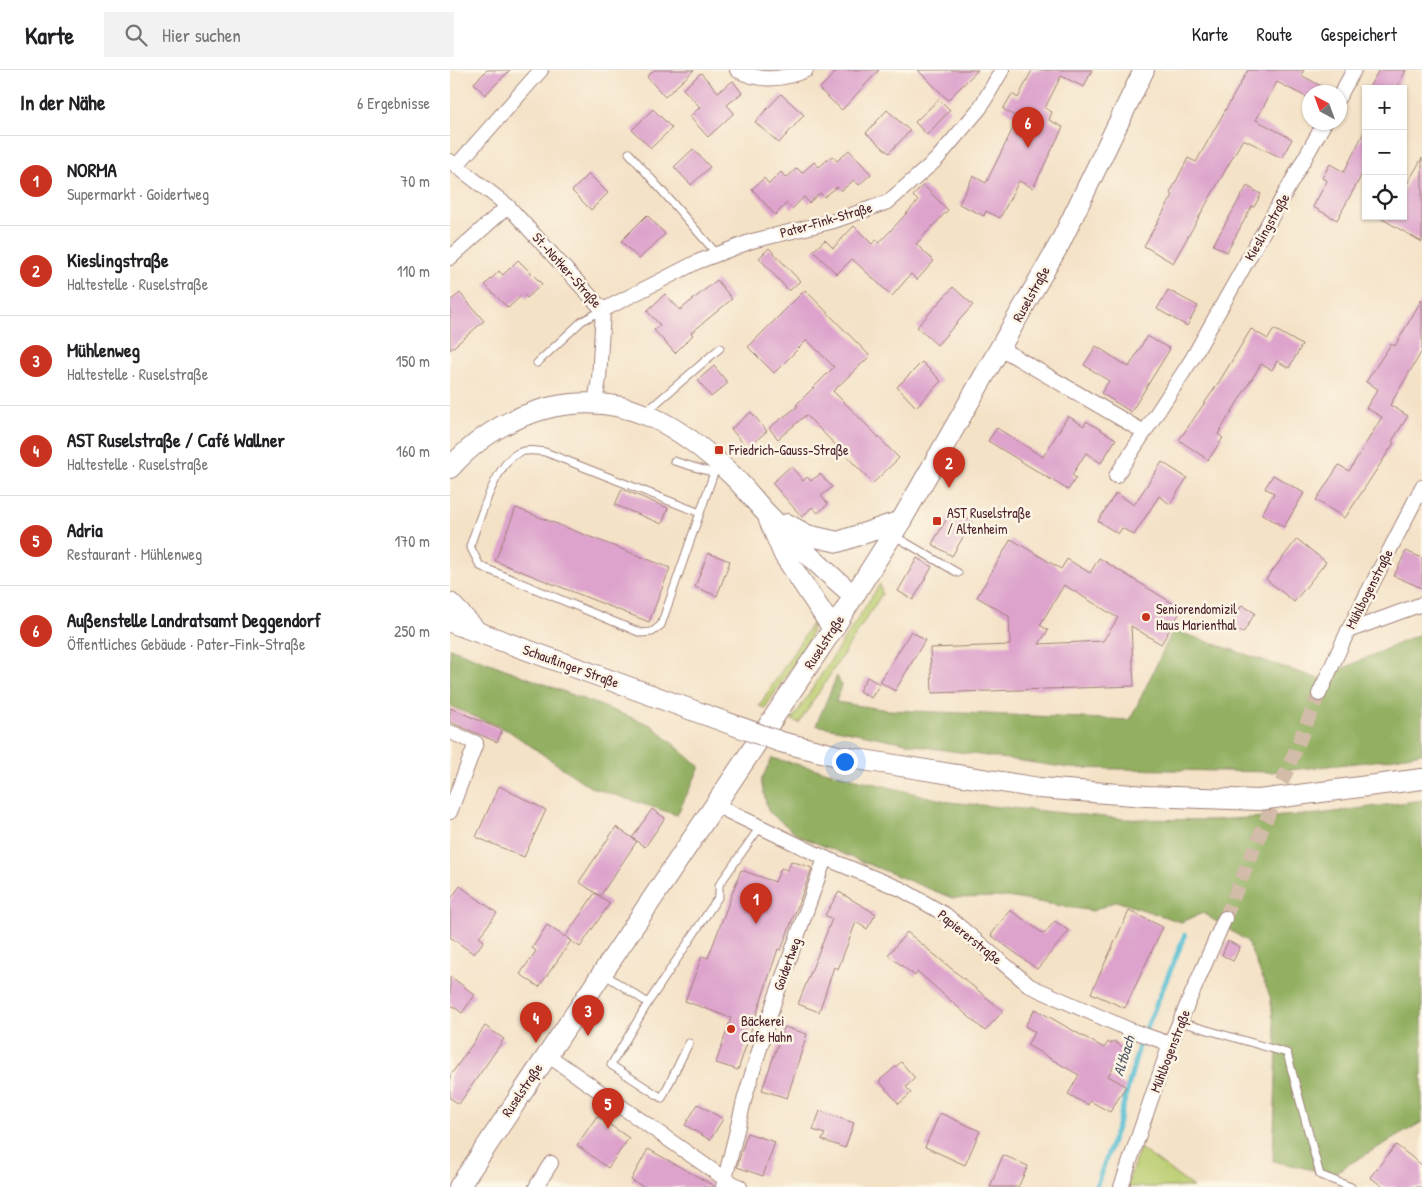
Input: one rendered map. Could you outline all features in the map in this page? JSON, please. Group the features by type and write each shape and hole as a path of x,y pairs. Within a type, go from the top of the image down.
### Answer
{"main road":[{"name":"Ruselstraße","path":"459,1187 546,1054 833,629 897,528 1060,243 1144,70"},
{"path":"450,468 477,442 503,424 533,411 567,404 595,402 646,413 691,440 716,468 854,596"},
{"path":"766,513 807,535 838,542 897,528"},
{"path":"766,513 784,555 833,629"},
{"path":"450,603 477,632"},
{"name":"Schauflinger Straße","path":"450,622 781,742 838,756 1039,788 1156,796 1259,800 1422,779"}],"street":[{"path":"453,163 541,70"},
{"path":"736,70 750,77 776,79 806,70"},
{"name":"Pater-Fink-Straße","path":"604,310 697,262 717,254 752,241 834,220 888,202 936,160 980,108 1002,70"},
{"path":"1346,85 1354,70"},
{"name":"Kieslingstraße","path":"1116,476 1192,359 1321,130"},
{"name":"St.-Notker-Straße","path":"453,163 508,206 604,310 599,379 595,402"},
{"path":"450,258 508,206"},
{"path":"1000,348 1144,432"},
{"name":"Mühlbogenstraße","path":"1319,694 1348,631 1422,487"},
{"path":"1348,631 1422,604"},
{"path":"450,732 476,743 450,812"},
{"name":"Papiererstraße","path":"715,805 825,858 901,889 946,915 1030,986 1128,1029 1170,1044"},
{"name":"Goidertweg","path":"724,1183 745,1097 774,1002 825,858"},
{"name":"Mühlbogenstraße","path":"1122,1187 1170,1044 1225,918"},
{"path":"546,1054 724,1183 740,1187"},
{"path":"536,1187 550,1163"}],"lane":[{"path":"629,153 717,254"},
{"path":"537,363 582,320 604,310"},
{"path":"646,413 720,348"},
{"path":"674,461 716,468 661,625 652,632 641,633 480,566 470,546 501,469 517,453 529,450 545,452 700,513"},
{"path":"897,528 958,574"},
{"path":"689,1043 662,1098 611,1065 718,896 719,884 760,827"},
{"path":"602,973 648,1004"},
{"path":"1180,1022 1287,1052 1320,1175 1351,1187"}],"green space":[{"path":"880,584 882,594 799,723 792,720"},
{"path":"813,622 810,638 765,708 759,706"},
{"path":"1173,630 1319,679 1422,633 1422,753 1384,760 1271,772 1070,768 931,748 816,725 837,676 841,685 836,702 888,710 1130,720"},
{"path":"450,648 651,725 700,767 677,815 590,787 509,731 450,706"},
{"path":"772,758 949,802 1126,819 1212,820 1319,814 1422,800 1422,1122 1332,1174 1273,1161 1277,1047 1270,996 1247,941 1203,913 1181,922 1116,901 1093,911 1007,897 952,898 799,836 768,811 761,781"},
{"path":"1140,1148 1193,1187 1126,1187"}],"building":[{"path":"487,70 510,70 485,95 474,83"},
{"path":"654,70 694,70 665,97 647,77"},
{"path":"838,70 879,70 842,110 819,89"},
{"path":"918,70 978,70 948,100"},
{"path":"1032,70 1092,70 1084,87 1061,76 1045,108 1052,112 1049,120 1063,127 1033,188 1019,181 1000,218 986,211 984,216 959,204 973,176 986,183 1018,118 1003,109 1012,94 1018,98"},
{"path":"1248,70 1304,70 1301,75 1319,85 1302,85 1302,95 1277,82 1256,120 1292,139 1282,158 1243,139 1173,263 1144,246 1173,195 1170,193 1188,158 1196,162"},
{"path":"1379,70 1406,70 1398,85 1370,85"},
{"path":"701,73 718,92 733,81 742,93 727,105 734,113 708,137 690,117 700,107 683,89"},
{"path":"781,94 804,115 779,143 755,122"},
{"path":"939,99 950,110 927,135 915,122"},
{"path":"653,109 672,128 651,148 632,130"},
{"path":"887,110 910,131 889,153 866,133"},
{"path":"1362,136 1362,174 1337,220 1313,207 1327,181 1322,178 1330,164 1344,172"},
{"path":"693,149 710,167 691,185 674,167"},
{"path":"849,150 871,174 859,185 854,180 841,191 837,187 824,197 820,193 809,203 804,197 792,209 787,203 775,215 752,189 764,178 769,184 781,172 786,178 797,168 802,173 814,162 819,167 832,156 837,161"},
{"path":"1422,158 1422,242 1384,220 1407,220 1407,184"},
{"path":"589,174 608,193 591,210 572,191"},
{"path":"923,185 948,210 916,244 934,261 917,280 911,274 892,296 852,259 837,274 813,251 825,240 833,248 854,226 872,244 876,240 879,243 918,201 913,196"},
{"path":"1247,186 1261,194 1254,207 1252,206 1227,252 1213,245"},
{"path":"647,215 665,234 639,259 621,241"},
{"path":"769,248 800,281 789,291 759,258"},
{"path":"518,260 542,284 527,298 523,294 508,308 485,285 499,271 503,275"},
{"path":"717,280 732,299 691,333 693,335 675,353 654,330 660,325 647,311 665,294 680,310"},
{"path":"953,287 973,305 937,345 917,327"},
{"path":"805,290 870,356 833,391 899,458 873,483 806,415 778,439 769,428 798,406 796,405 834,367 807,340 774,373 748,347"},
{"path":"1168,290 1198,306 1187,326 1157,309"},
{"path":"460,293 484,321 450,350 450,301"},
{"path":"1422,299 1422,351 1390,405 1408,416 1392,441 1394,443 1345,518 1316,500 1339,465 1349,471 1382,417 1366,408 1378,389 1366,382 1391,344 1395,346"},
{"path":"1251,329 1268,339 1274,329 1302,345 1289,368 1277,361 1272,370 1261,364 1218,434 1223,438 1208,460 1179,440 1219,382"},
{"path":"1147,336 1170,349 1131,412 1101,393 1109,381 1084,365 1096,346 1129,367"},
{"path":"922,362 941,381 916,407 897,387"},
{"path":"714,366 728,383 711,397 698,380"},
{"path":"751,412 767,431 747,448 731,429"},
{"path":"1068,416 1084,426 1086,421 1116,439 1101,463 1086,453 1072,475 1076,478 1068,490 988,441 997,428 1043,457"},
{"path":"1162,462 1187,478 1170,504 1159,496 1134,535 1122,528 1118,534 1098,521 1116,493 1134,505"},
{"path":"791,466 803,481 807,477 811,481 820,474 832,487 821,496 828,504 818,513 812,507 802,517 772,483"},
{"path":"1273,475 1304,493 1284,527 1262,514 1274,493 1265,488"},
{"path":"622,489 668,508 662,524 615,505"},
{"path":"516,508 670,568 649,622 495,561"},
{"path":"952,510 972,522 952,556 932,544"},
{"name":"Seniorendomizil Haus Marienthal","path":"1011,539 1061,569 1067,559 1090,573 1099,558 1182,609 1161,644 1131,626 1134,686 932,693 930,648 1010,645 1009,616 977,597","holes":["1064,585 1118,618 1103,641 1039,644 1048,630 1040,625"]},
{"path":"1297,539 1326,562 1294,602 1266,579"},
{"path":"1406,551 1422,558 1422,588 1394,576"},
{"path":"708,553 730,561 717,596 695,587"},
{"path":"917,558 932,567 913,600 898,591"},
{"path":"1242,605 1255,613 1243,633 1230,625"},
{"path":"911,631 925,640 895,691 880,682"},
{"path":"867,677 880,684 871,698 859,691"},
{"path":"450,708 502,730 497,742 450,722"},
{"path":"499,786 546,810 524,857 476,837"},
{"path":"652,809 665,818 645,847 632,838"},
{"path":"616,827 637,841 600,896 579,882"},
{"path":"791,861 812,868 781,950 778,949 738,1070 716,1063 731,1018 685,1001 702,956 708,958 741,870 775,882 781,868 788,870"},
{"path":"460,886 497,913 479,937 484,941 474,954 450,937 450,900"},
{"path":"839,892 876,914 867,929 856,922 838,969 834,967 819,1012 798,1004 832,919 825,915"},
{"path":"595,893 610,903 580,947 567,938 571,941 539,987 520,974 536,951 532,948 547,925 565,937"},
{"path":"1010,910 1044,934 1055,921 1069,931 1037,969 991,935"},
{"path":"1129,911 1163,927 1125,1008 1091,993"},
{"path":"907,932 1003,1011 985,1031 918,972 915,976 888,955"},
{"path":"1228,941 1240,947 1233,961 1222,955"},
{"path":"450,976 475,995 462,1013 450,1004"},
{"path":"1035,1009 1104,1048 1108,1042 1111,1044 1113,1041 1125,1048 1108,1076 1126,1086 1110,1112 1090,1101 1088,1105 1068,1094 1079,1075 1027,1045 1035,1032 1025,1026"},
{"path":"485,1026 504,1039 459,1104 450,1098 450,1076"},
{"path":"784,1027 807,1034 787,1098 762,1090"},
{"path":"901,1062 915,1078 906,1087 911,1093 899,1104 879,1081"},
{"path":"698,1104 723,1119 710,1140 685,1125"},
{"path":"820,1111 854,1123 845,1148 822,1140 825,1134 813,1130"},
{"path":"940,1113 980,1131 965,1165 925,1147"},
{"path":"597,1116 629,1138 608,1168 577,1145"},
{"path":"747,1133 775,1142 763,1176 737,1167"},
{"path":"1396,1145 1422,1165 1422,1187 1383,1187 1370,1177"},
{"path":"648,1149 714,1187 644,1187 631,1180"},
{"path":"1003,1155 1028,1166 1018,1187 990,1187"}],"waterway":[{"name":"Altbach","path":"1096,1187 1118,1125 1139,1046 1185,935"}],"tunnel":[{"path":"1225,918 1319,694"}],"place":[{"name":"Außenstelle Landratsamt Deggendorf","path":"1028,148"},
{"name":"Friedrich-Gauss-Straße","path":"719,450"},
{"name":"Kieslingstraße","path":"949,488"},
{"name":"AST Ruselstraße / Altenheim","path":"937,521"},
{"name":"Seniorendomizil Haus Marienthal","path":"1146,617"},
{"name":"NORMA","path":"756,924"},
{"name":"Bäckerei Cafe Hahn","path":"731,1029"},
{"name":"Mühlenweg","path":"588,1036"},
{"name":"AST Ruselstraße / Café Wallner","path":"536,1043"},
{"name":"Adria","path":"608,1129"}]}
